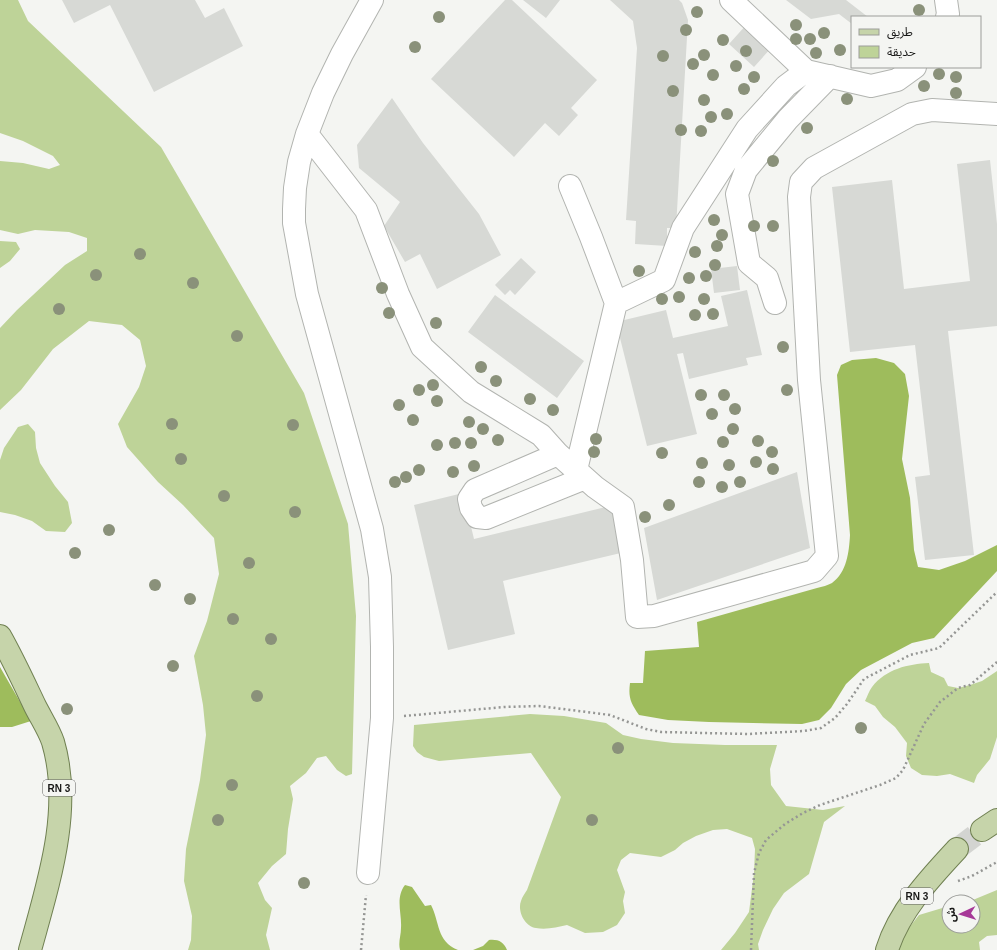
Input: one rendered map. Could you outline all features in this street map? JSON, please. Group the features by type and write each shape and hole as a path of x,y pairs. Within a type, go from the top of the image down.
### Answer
{"main road":[{"name":"RN 3","path":"0,636 52,741 59,771 60,808 56,846 30,950"},
{"name":"RN 3","path":"887,950 896,928 906,911 936,872 958,849"}],"street":[{"path":"368,873 382,718 380,577 372,529 307,294 294,223 295,188 299,162 307,134 323,93 339,60 372,0"},
{"path":"731,0 806,71 871,86 897,80 914,68"},
{"path":"946,0 947,16"},
{"path":"616,303 664,280 683,228 747,129 786,86 806,71"},
{"path":"775,303 767,278 749,263 737,194 746,170 788,119 830,76"},
{"path":"307,134 366,210 398,294 422,347 471,392 541,434 558,454 595,487 623,507 632,560 637,618 654,616 814,571 827,556 808,380 799,197 800,182 814,168 912,114 932,110 997,114"},
{"path":"570,186 616,303 581,474"},
{"path":"558,454 475,490 469,499 471,508 476,517 486,518 581,474"}],"path":[{"path":"382,718 504,707 539,706 582,710 610,715 646,729 661,732 748,734 804,731 821,728 835,718 847,704 864,679 910,655 939,648 997,592"},
{"path":"751,950 754,873 759,853 766,840 803,813 820,805 880,785 896,778 903,770 924,724 940,702 958,688 970,685 997,662"},
{"path":"361,950 368,873"}],"green space":[{"path":"0,0 18,0 28,21 161,147 304,393 348,524 356,616 352,774 346,776 337,770 326,756 317,758 306,773 290,786 293,799 286,854 272,866 258,883 265,900 272,908 266,935 270,950 188,950 191,940 192,916 184,881 186,849 200,780 206,735 203,705 194,656 207,621 219,574 214,538 183,505 158,482 127,447 118,424 139,387 146,366 140,340 122,325 89,321 53,349 21,390 0,410 0,328 65,265 87,251 87,238 69,232 35,230 18,234 0,230 0,161 23,163 49,169 60,165 53,156 23,141 0,133"},
{"path":"0,241 16,242 20,249 10,261 0,268"},
{"path":"876,358 894,363 905,374 909,396 902,459 910,498 914,550 918,567 939,570 965,561 997,545 997,571 934,638 912,643 861,670 846,684 831,708 819,720 802,724 709,722 668,720 639,715 631,700 629,688 630,683 643,683 645,651 699,647 697,622 825,586 832,583 841,573 848,555 850,535 837,375 841,365 852,360"},
{"path":"28,424 35,432 36,448 40,463 55,486 68,502 72,523 65,532 46,531 32,521 0,512 0,460 4,448 18,427"},
{"path":"929,663 931,672 944,678 948,686 958,688 982,681 997,671 997,737 990,759 977,775 974,783 950,774 937,776 922,775 911,768 906,756 907,743 895,727 883,717 875,706 865,701 872,687 884,676 905,666"},
{"path":"0,667 31,721 12,727 0,727"},
{"path":"530,714 564,716 606,723 623,735 641,739 673,743 777,745 770,769 771,785 786,806 823,810 845,806 824,822 809,874 784,893 773,909 758,944 759,950 721,950 749,912 754,873 755,849 752,838 727,829 713,830 696,836 683,843 675,850 661,857 630,853 621,860 617,870 625,892 623,901 625,913 617,925 603,932 585,933 567,925 540,929 532,927 525,922 520,909 521,901 527,890 561,797 531,753 439,761 424,757 417,752 413,746 414,725"},
{"path":"405,885 412,887 425,906 431,905 442,936 446,942 458,950 400,950 400,895"},
{"path":"997,890 997,935 987,936 979,942 980,950 896,950 908,929 919,915 941,908 941,934 981,934 981,897"},
{"path":"489,940 500,942 507,950 473,950 483,946"}],"building":[{"path":"62,0 195,0 205,18 224,8 243,46 154,92 110,5 74,23"},
{"path":"505,0 512,0 597,80 571,108 578,115 559,136 545,123 514,157 431,79"},
{"path":"523,0 560,0 546,18"},
{"path":"610,0 679,0 682,3 688,20 676,228 667,228 667,246 635,244 636,221 626,220 637,48 633,21"},
{"path":"786,0 846,0 867,16 851,16 851,23 839,14 811,19"},
{"path":"747,24 772,47 754,67 729,44"},
{"path":"392,98 423,143 479,214 501,255 437,289 420,254 405,262 384,226 400,202 359,168 357,145"},
{"path":"990,160 997,224 997,326 948,331 974,555 925,560 915,477 930,475 915,345 850,352 832,187 892,180 904,289 970,281 957,164"},
{"path":"521,258 536,272 515,295 510,290 505,295 495,285"},
{"path":"737,266 740,290 714,293 711,269"},
{"path":"747,290 762,355 746,358 748,365 689,379 683,353 677,354 697,434 647,446 616,322 666,310 673,338 728,326 721,296"},
{"path":"495,295 584,361 557,398 468,332"},
{"path":"797,472 810,548 657,600 644,528"},
{"path":"463,493 474,539 614,505 625,552 503,581 515,634 448,650 414,505"}],"tunnel":[{"path":"957,849 982,830"}]}
